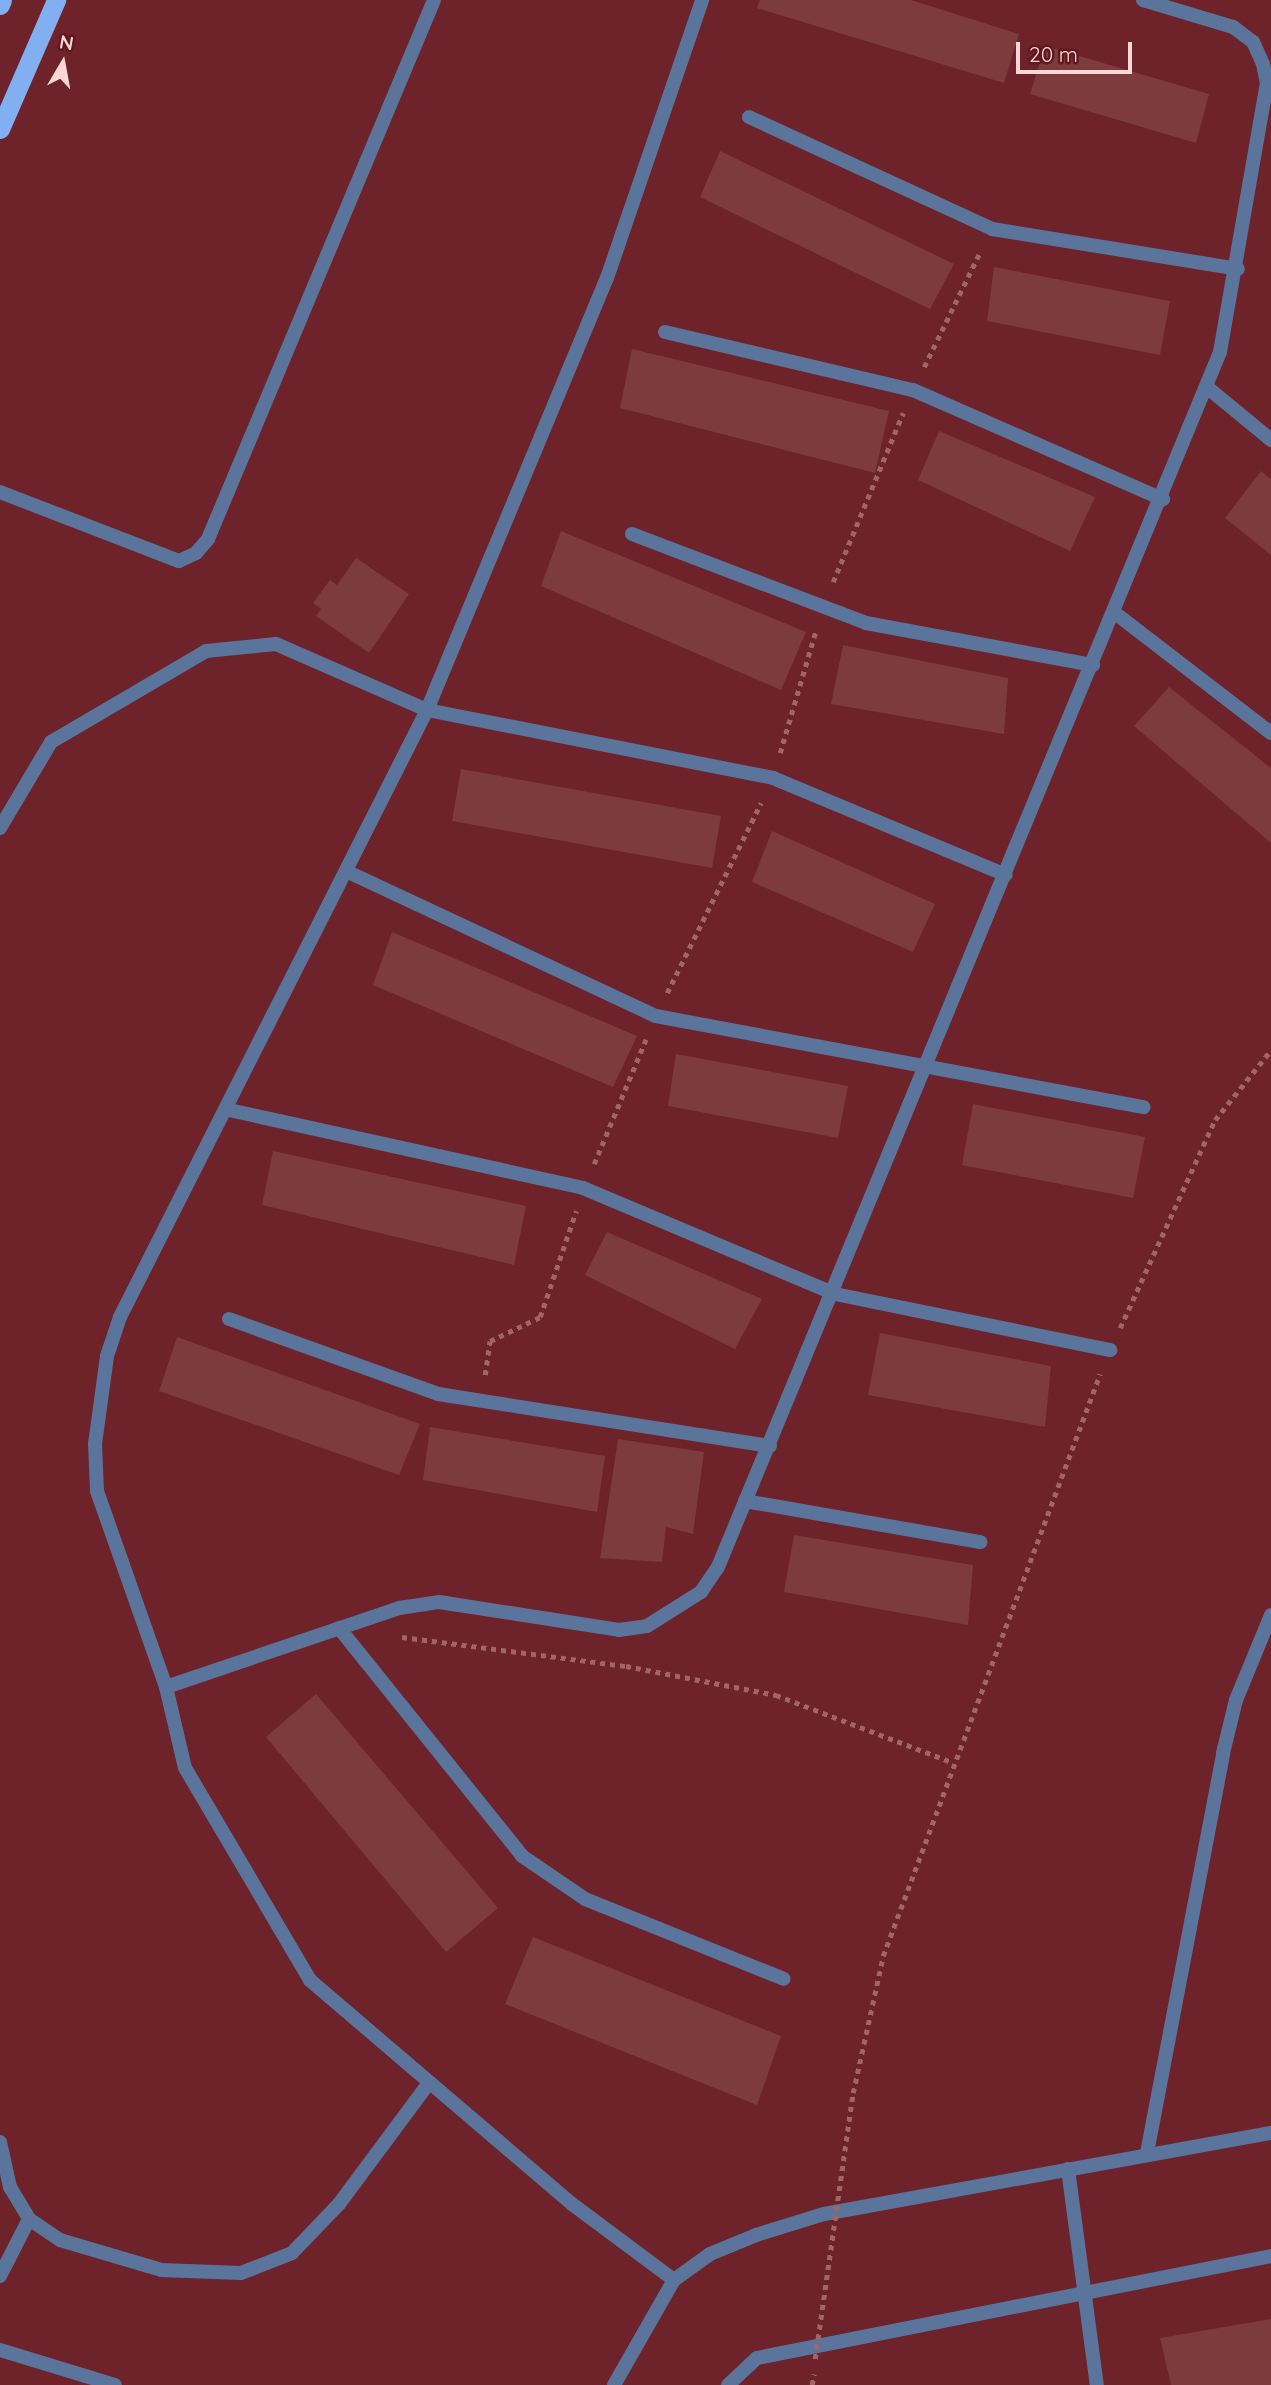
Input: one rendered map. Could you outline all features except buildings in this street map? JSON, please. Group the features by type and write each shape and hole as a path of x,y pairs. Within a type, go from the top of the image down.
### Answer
{"highway":[{"path":"0,129 56,0"}],"street":[{"path":"0,492 179,561 197,553 208,539 434,0"},
{"path":"674,2280 428,2084 310,1980 185,1768 166,1687 97,1491 99,1410 120,1317 229,1110 427,710 607,278 702,0"},
{"path":"166,1687 339,1628 439,1602 619,1630 647,1626 701,1592 746,1501 835,1294 1208,388 1238,269 1266,84 1263,64 1253,42 1233,27 1143,0"},
{"path":"749,117 992,229 1238,269"},
{"path":"665,332 913,390 1163,499"},
{"path":"1208,388 1271,440"},
{"path":"632,534 866,624 1093,666"},
{"path":"1115,613 1271,733"},
{"path":"0,828 51,742 206,651 276,644 427,710 773,778 1006,875"},
{"path":"346,871 656,1016 1144,1107"},
{"path":"229,1110 583,1188 835,1294 1110,1350"},
{"path":"229,1319 438,1394 770,1446"},
{"path":"746,1501 980,1542"},
{"path":"1147,2153 1223,1753 1236,1700 1271,1615"},
{"path":"339,1628 522,1856 585,1899 784,1979"},
{"path":"0,2142 10,2187 29,2219 60,2240 161,2270 241,2273 292,2253 339,2204 428,2084"},
{"path":"614,2385 674,2280 710,2254 824,2214 1147,2153 1271,2133"},
{"path":"1068,2169 1097,2385"},
{"path":"0,2276 29,2219"},
{"path":"728,2385 757,2358 1271,2256"},
{"path":"0,2350 115,2385"}],"path":[{"path":"482,1400 490,1340 540,1317 583,1188 656,1016 773,778 823,607 913,390 992,229"},
{"path":"816,2359 853,2093 876,1982 951,1762 1110,1350 1215,1120 1271,1051"},
{"path":"394,1636 626,1667 776,1695 951,1762"}]}
